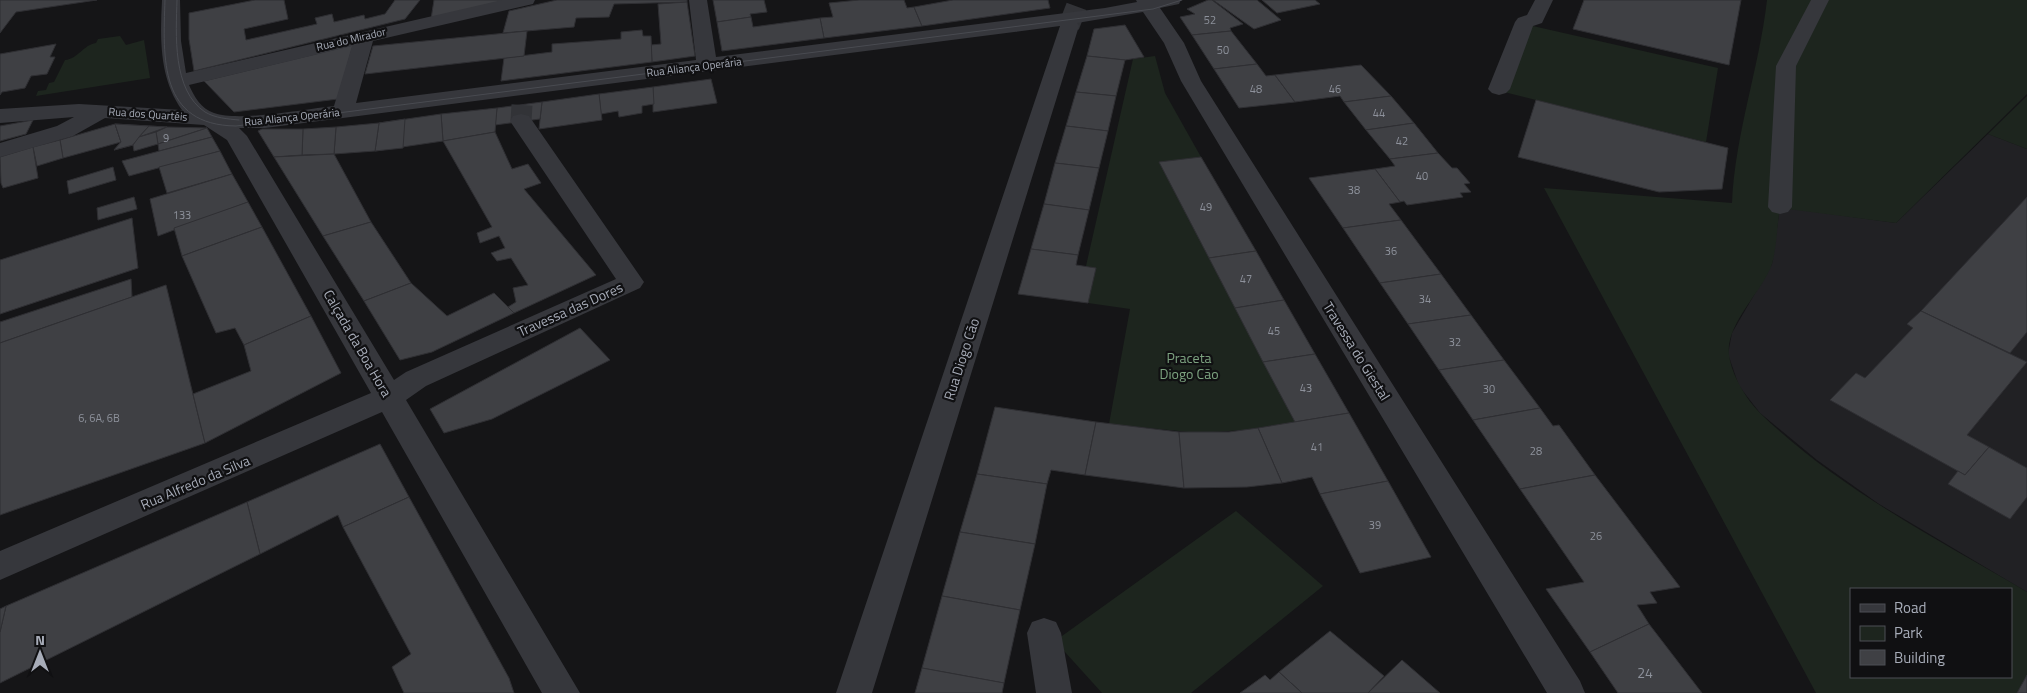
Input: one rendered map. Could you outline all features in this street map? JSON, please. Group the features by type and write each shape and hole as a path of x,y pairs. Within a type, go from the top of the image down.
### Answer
{"street":[{"name":"Calçada da Boa Hora","path":"171,0 174,66 178,81 191,107 214,120 236,136 562,693"},
{"name":"Rua do Mirador","path":"178,81 365,36 420,16 526,0"},
{"path":"698,0 707,66"},
{"path":"1500,89 1525,22 1535,19 1544,0"},
{"path":"1780,207 1786,66 1820,0"},
{"name":"Rua Aliança Operária","path":"214,120 250,122 343,111 522,104 707,66 1105,14 1156,2"},
{"name":"Travessa do Giestal","path":"1156,2 1191,81 1567,693"},
{"name":"Rua Diogo Cão","path":"854,693 1074,10"},
{"path":"343,111 365,36"},
{"name":"Travessa das Dores","path":"389,398 416,379 631,282 522,104"},
{"path":"0,116 58,109 101,111"},
{"name":"Rua dos Quartéis","path":"0,150 65,131 101,111 214,120"},
{"name":"Rua Alfredo da Silva","path":"0,566 389,398"},
{"path":"1044,633 1054,693"}],"shaded area":[{"path":"1988,134 2027,149 2027,592 1879,504 1817,460 1760,413 1739,386 1728,354 1732,333 1772,264 1780,207 1896,223"}],"green space":[{"path":"1767,0 2027,0 2027,94 1896,223 1780,208 1772,264 1738,320 1729,343 1729,355 1736,379 1750,401 1761,414 1791,441 1855,489 2027,592 2027,693 1816,693 1544,188 1732,203 1742,127 1759,51"},
{"path":"1524,24 1718,68 1706,142 1496,90"},
{"path":"120,36 126,45 144,40 150,78 36,96 38,91 46,90 49,83 54,82 65,60 74,57 91,44 96,43 98,39"},
{"name":"Praceta Diogo Cão","path":"1155,56 1165,93 1201,157 1159,162 1295,422 1244,430 1199,433 1109,424 1130,309 1088,303 1096,268 1086,266 1133,59"},
{"path":"2027,96 2027,149 1988,134"},
{"path":"1236,511 1323,586 1191,693 1102,693 1055,641"}],"building":[{"path":"0,0 97,0 16,12 0,33"},
{"path":"255,0 284,0 288,19 244,29 246,40 317,24 315,18 332,14 334,22 364,15 365,19 385,14 395,0 420,0 405,19 194,71 189,39 189,13"},
{"path":"434,0 515,0 431,19"},
{"path":"557,0 687,0 687,2 614,4 609,17 576,18 574,27 503,33 509,11"},
{"path":"713,0 764,0 767,12 750,14 751,17 717,22"},
{"path":"859,0 904,0 907,8 914,7 922,26 824,38 820,18 833,17 829,3"},
{"path":"953,0 1048,0 1050,8 922,26 914,7"},
{"path":"1212,0 1243,24 1230,28 1231,31 1192,35 1180,17 1195,14 1187,9"},
{"path":"1213,0 1257,0 1281,20 1254,29"},
{"path":"1262,0 1315,0 1320,4 1277,13"},
{"path":"1584,0 1741,0 1729,65 1573,29"},
{"path":"687,2 695,56 652,62 651,45 661,44 658,4"},
{"path":"751,17 753,27 820,18 824,38 722,51 717,22"},
{"path":"1125,25 1144,57 1125,60 1087,56 1094,29"},
{"path":"642,30 643,36 651,36 652,62 501,81 504,58 552,52 552,44 621,39 621,32"},
{"path":"527,31 524,56 365,74 373,46"},
{"path":"1231,31 1257,64 1214,69 1192,35"},
{"path":"56,44 50,57 55,57 47,74 31,76 25,88 2,92 0,95 0,54"},
{"path":"353,45 338,99 234,112 204,81"},
{"path":"1087,56 1125,60 1116,96 1076,92"},
{"path":"1257,64 1266,76 1275,75 1295,102 1239,108 1214,69"},
{"path":"1361,65 1391,96 1344,102 1340,96 1295,102 1275,75"},
{"path":"711,79 717,103 653,112 653,87"},
{"path":"653,87 654,104 642,106 642,113 619,117 618,111 601,114 599,94"},
{"path":"1076,92 1116,96 1108,131 1066,126"},
{"path":"599,94 602,120 539,129 542,102"},
{"path":"1391,96 1414,123 1366,130 1344,102"},
{"path":"1536,100 1728,148 1722,189 1659,192 1518,157"},
{"path":"542,102 540,119 495,125 497,108"},
{"path":"497,108 495,132 443,141 441,114"},
{"path":"441,114 443,141 375,151 379,123"},
{"path":"405,119 403,148 375,151 379,123"},
{"path":"33,120 26,134 0,141 0,126"},
{"path":"379,123 375,151 334,154 336,127"},
{"path":"1414,123 1438,153 1390,159 1366,130"},
{"path":"115,124 121,142 63,158 60,140"},
{"path":"115,124 149,126 133,145 114,150 121,142"},
{"path":"115,124 149,126 133,145 114,150 121,142"},
{"path":"149,126 167,127 139,137"},
{"path":"149,126 167,127 139,137"},
{"path":"1066,126 1108,131 1099,168 1055,163"},
{"path":"167,127 207,128 158,144 156,132"},
{"path":"336,127 334,154 302,155 303,129"},
{"path":"207,128 212,137 159,151 158,144"},
{"path":"262,129 303,129 302,155 274,157 258,131"},
{"path":"156,132 158,144 134,151 133,145 139,137"},
{"path":"495,132 512,169 528,164 541,183 524,189 596,275 514,313 508,307 516,302 513,288 528,285 511,258 497,261 491,253 505,248 499,236 480,243 477,233 492,227 443,141"},
{"path":"212,137 220,151 129,176 122,161"},
{"path":"60,140 63,158 37,166 33,147"},
{"path":"33,147 38,178 3,188 1,183 0,157"},
{"path":"220,151 232,174 167,193 159,167"},
{"path":"1438,153 1452,168 1457,168 1470,183 1464,184 1471,192 1460,193 1463,197 1407,205 1404,201 1400,202 1375,169 1395,166 1390,159"},
{"path":"334,154 371,222 323,236 274,157"},
{"path":"1201,157 1256,251 1209,258 1159,162"},
{"path":"1055,163 1099,168 1089,210 1044,204"},
{"path":"113,167 116,180 69,194 67,181"},
{"path":"1375,169 1400,202 1389,204 1401,220 1343,228 1309,178"},
{"path":"232,174 248,202 158,236 150,199"},
{"path":"134,197 137,209 98,220 97,208"},
{"path":"2027,197 2027,332 2010,353 1921,311"},
{"path":"248,202 262,227 182,256 174,228"},
{"path":"1044,204 1089,210 1078,255 1031,249"},
{"path":"132,218 138,268 0,314 0,260"},
{"path":"1401,220 1441,274 1380,283 1343,228"},
{"path":"371,222 411,283 364,301 323,236"},
{"path":"262,227 311,316 244,345 235,328 216,333 182,256"},
{"path":"1031,249 1078,255 1076,265 1096,268 1088,303 1018,294"},
{"path":"1256,251 1284,300 1235,308 1209,258"},
{"path":"1441,274 1471,315 1408,324 1380,283"},
{"path":"131,279 132,297 0,343 0,322"},
{"path":"411,283 447,316 494,293 514,313 432,352 400,360 364,301"},
{"path":"166,285 205,443 0,515 0,343"},
{"path":"1284,300 1315,354 1263,362 1235,308"},
{"path":"1921,311 2027,362 1967,435 1989,447 1965,475 1830,400 1856,373 1865,378 1913,328 1907,324"},
{"path":"1471,315 1504,360 1439,370 1408,324"},
{"path":"311,316 341,373 205,443 193,394 251,371 244,345"},
{"path":"580,328 610,360 492,419 444,433 430,409"},
{"path":"1315,354 1349,413 1295,422 1263,362"},
{"path":"1504,360 1540,408 1473,420 1439,370"},
{"path":"995,407 1096,422 1085,475 1051,470 1047,484 977,474"},
{"path":"1540,408 1553,426 1559,425 1595,475 1520,489 1473,420"},
{"path":"1349,413 1388,481 1320,494 1312,477 1282,483 1258,428"},
{"path":"1096,422 1179,432 1184,488 1085,475"},
{"path":"1258,428 1282,483 1247,487 1184,488 1179,432 1229,432"},
{"path":"380,444 409,497 343,527 338,515 260,554 247,502"},
{"path":"1989,447 2027,468 2027,497 2010,519 1948,484 1958,471 1965,475"},
{"path":"977,474 1047,484 1035,544 960,532"},
{"path":"1595,475 1680,587 1650,592 1657,603 1637,605 1649,624 1590,652 1546,589 1584,582 1520,489"},
{"path":"1388,481 1431,557 1360,573 1320,494"},
{"path":"409,497 509,678 514,693 404,693 392,667 411,654 343,527"},
{"path":"247,502 260,554 0,683 0,632 6,606"},
{"path":"960,532 1035,544 1020,610 942,596"},
{"path":"942,596 1020,610 1004,683 922,668"},
{"path":"6,606 0,632 0,609"},
{"path":"1649,624 1702,693 1618,693 1590,652"},
{"path":"1330,631 1384,676 1368,693 1302,693 1279,672"},
{"path":"1402,660 1440,693 1368,693"},
{"path":"922,668 1004,683 1002,693 915,693"},
{"path":"1279,672 1302,693 1240,693 1265,675 1270,680"},
{"path":"2027,675 2027,693 2017,693"}],"tunnel":[{"path":"1069,26 1077,5"},
{"path":"521,121 522,105"}],"tram line":[{"path":"165,0 164,44 166,66 171,85 179,101 192,114 211,123 236,126 1153,9 1182,0"},
{"path":"177,0 178,61 181,76 187,90 194,102 205,112 217,117 239,120"}]}
